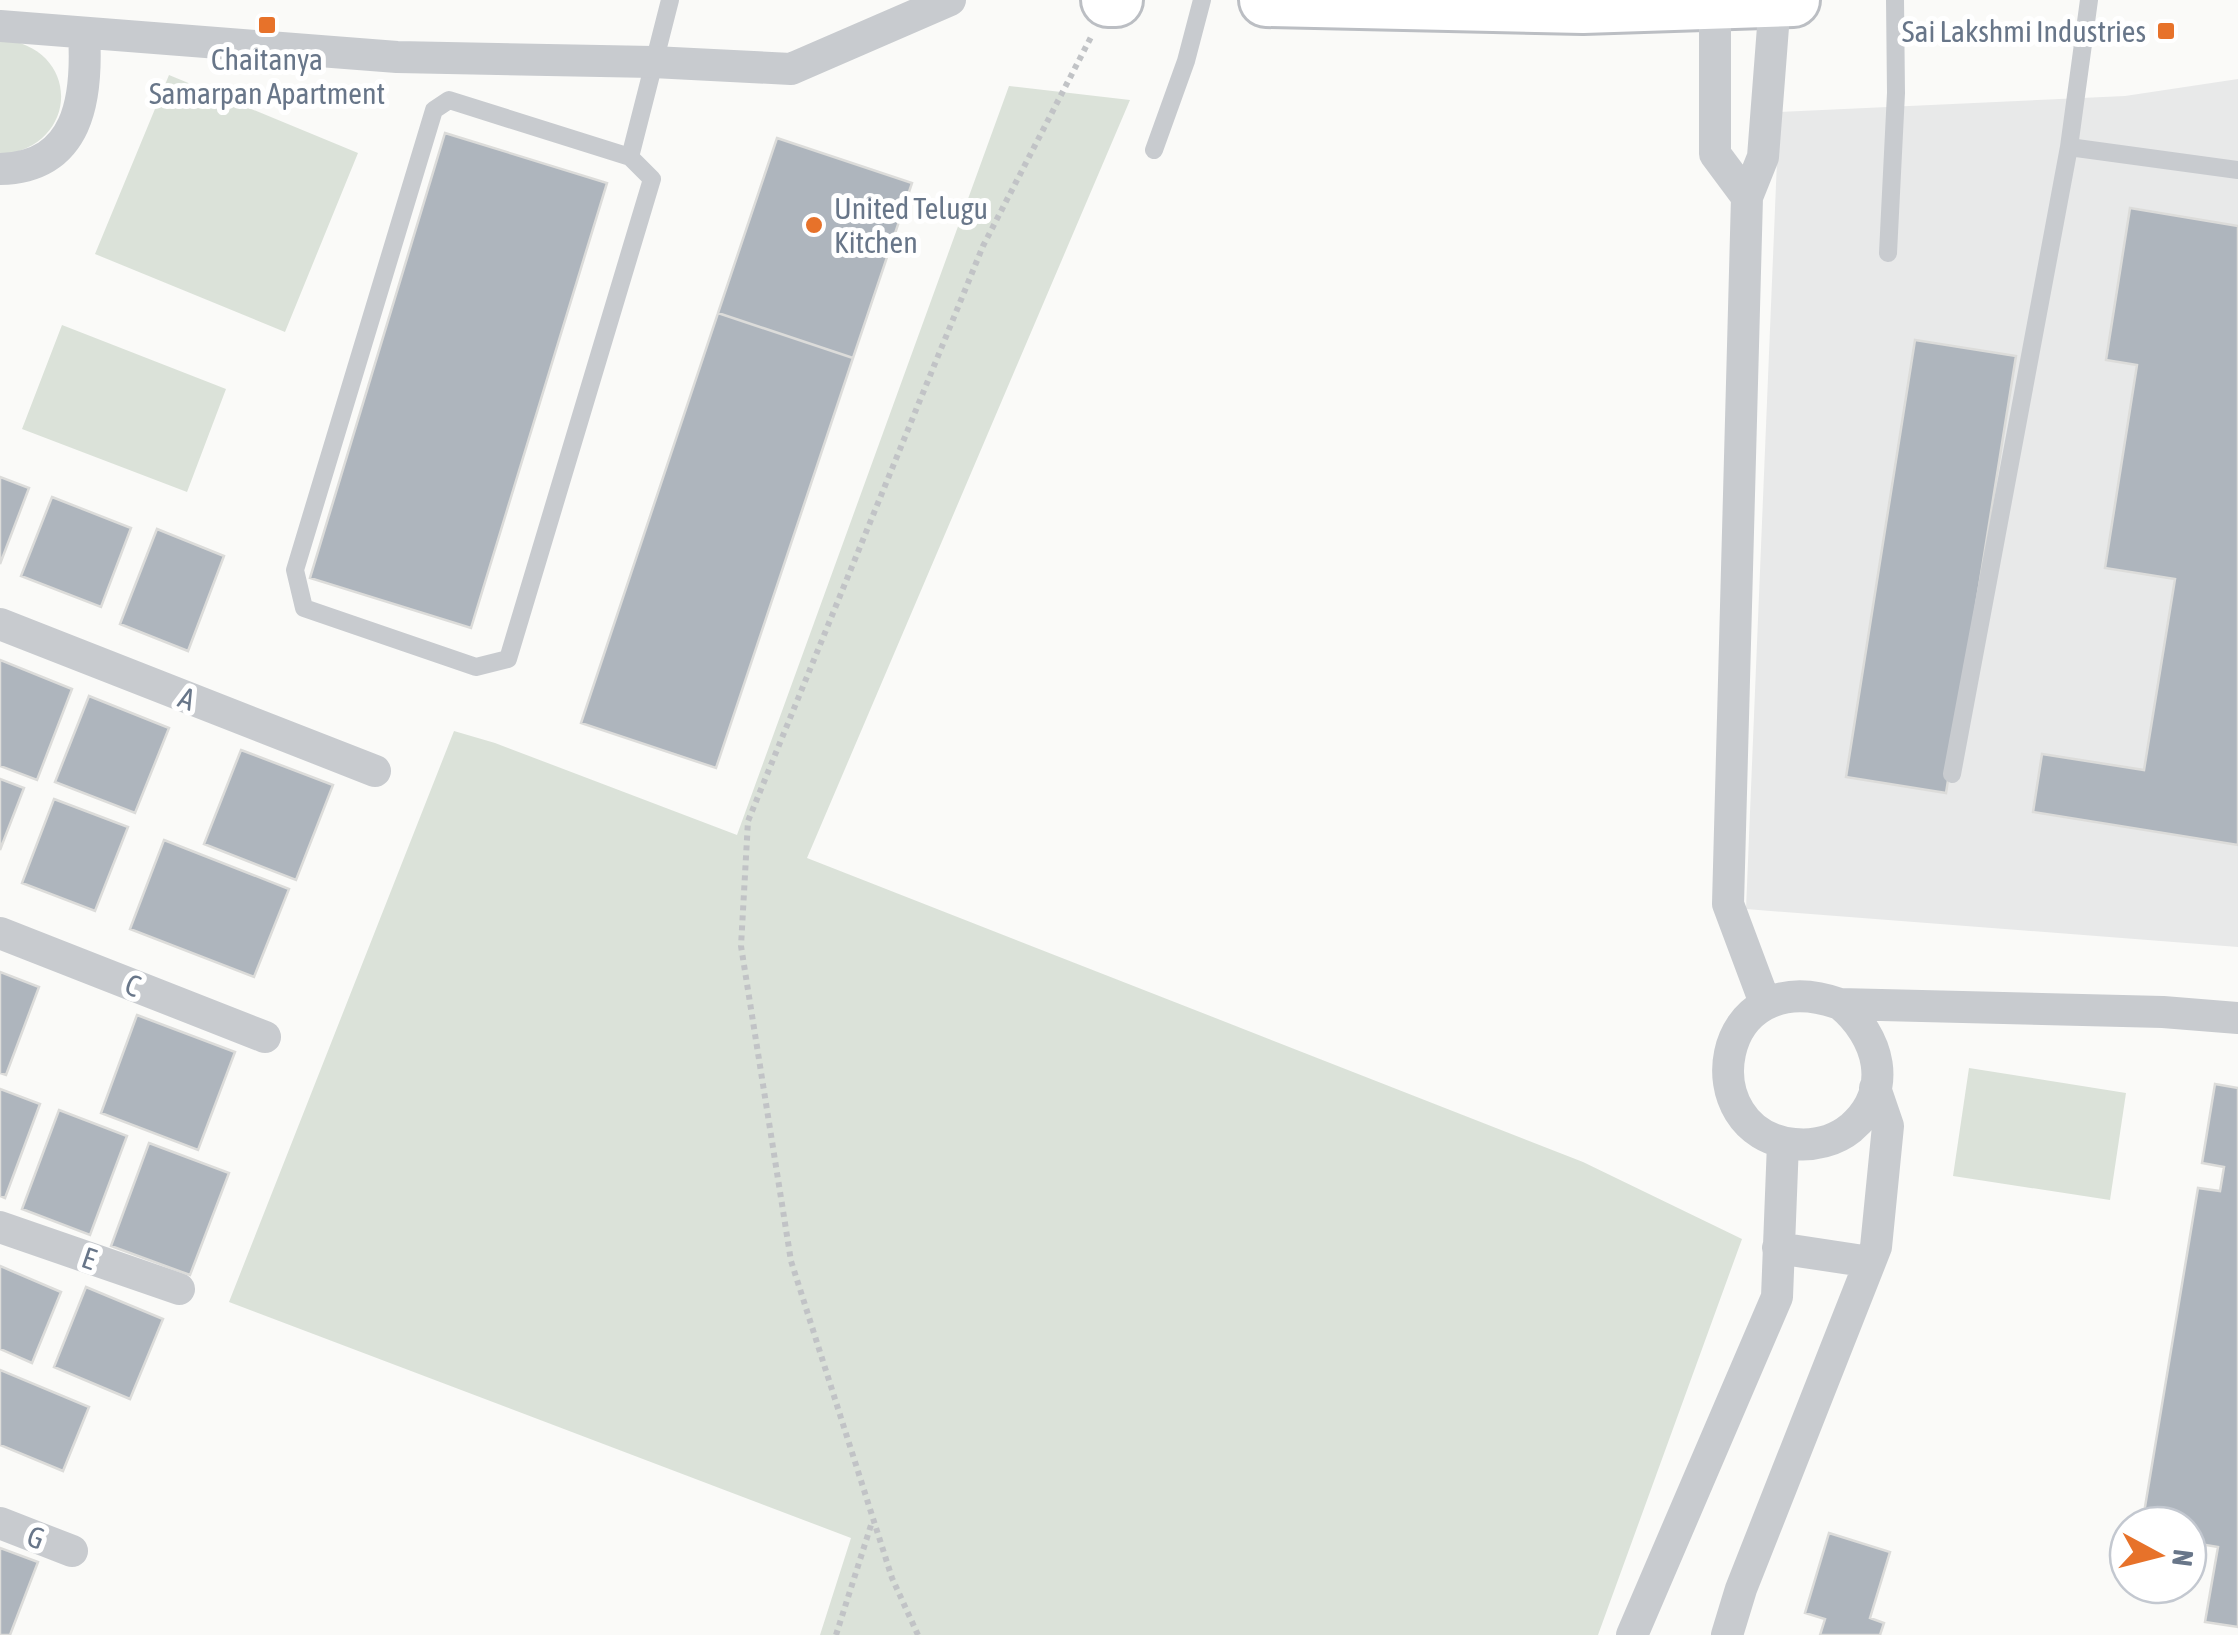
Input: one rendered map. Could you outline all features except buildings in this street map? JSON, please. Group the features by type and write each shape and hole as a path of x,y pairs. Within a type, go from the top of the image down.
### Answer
{"main road":[{"path":"1266,0 1583,7 1792,0"}],"street":[{"path":"0,26 397,57 791,69 950,0"},
{"path":"1765,1003 1728,904 1748,197 1764,157 1776,0"},
{"path":"1715,3 1715,154 1748,197"},
{"path":"8,174 52,157 72,132 80,103 84,34"},
{"name":"A","path":"0,624 375,772"},
{"name":"C","path":"0,933 265,1038"},
{"path":"1876,1088 1866,1110 1850,1128 1830,1141 1806,1146 1782,1143 1760,1134 1742,1116 1730,1092 1727,1067 1732,1042 1745,1020 1765,1003 1790,994 1815,995 1840,1004 2163,1012 2238,1018"},
{"path":"1727,1635 1748,1571 1876,1248 1888,1126 1876,1088 1877,1064 1872,1041 1860,1020 1840,1004"},
{"path":"1632,1635 1777,1296 1782,1143"},
{"name":"E","path":"0,1226 179,1289"},
{"path":"1778,1248 1870,1262"},
{"name":"G","path":"0,1523 72,1551"}],"lane":[{"path":"630,157 670,0"},
{"path":"1154,150 1186,60 1202,0"},
{"path":"1888,253 1896,93 1895,0"},
{"path":"1952,774 2069,146 2089,0"},
{"path":"449,100 630,157 652,179 508,658 476,667 304,608 295,570 434,110 449,100"},
{"path":"2069,146 2238,170"}],"path":[{"path":"918,1635 892,1578 791,1261 741,946 748,821 983,246 1111,0"},
{"path":"836,1635 873,1518"}],"shaded area":[{"path":"0,39 27,46 46,59 57,77 61,97 57,117 46,134 27,148 0,155"},
{"path":"169,75 358,153 285,332 95,254"},
{"path":"2238,79 2238,947 1746,909 1779,112 2125,96"},
{"path":"1009,86 1130,100 807,858 1583,1162 1742,1239 1598,1635 820,1635 851,1538 229,1302 454,731 737,835"},
{"path":"62,325 226,389 187,492 22,429"},
{"path":"1969,1068 2126,1093 2110,1200 1953,1176"}],"place":[{"name":"Chaitanya Samarpan Apartment","path":"267,25"},
{"name":"Sai Lakshmi Industries","path":"2166,31"},
{"name":"United Telugu Kitchen","path":"814,225"}]}
